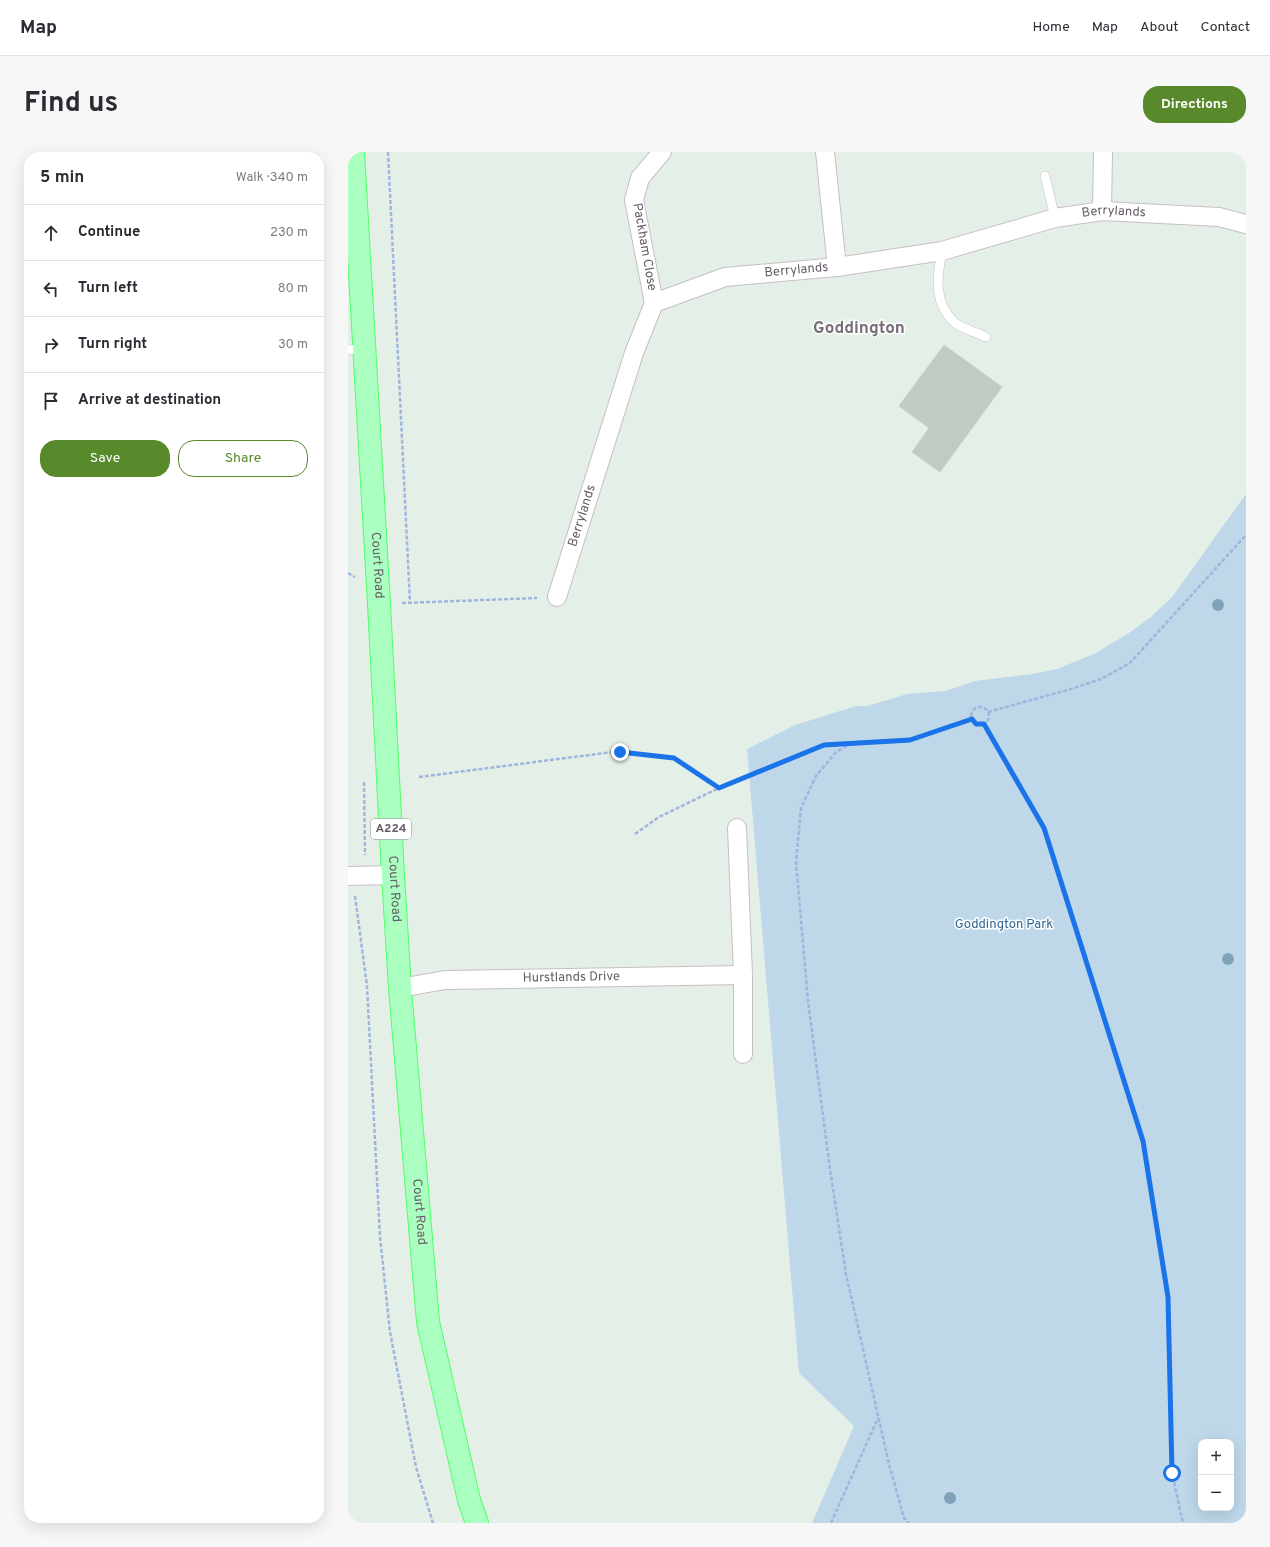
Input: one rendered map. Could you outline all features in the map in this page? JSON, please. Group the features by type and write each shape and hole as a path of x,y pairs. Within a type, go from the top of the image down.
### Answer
{"main road":[{"name":"Court Road","path":"353,152 356,349 379,604 400,988 428,1322 469,1500 477,1523"}],"street":[{"name":"Packham Close","path":"654,303 634,200 640,178 662,152"},
{"path":"829,152 837,267"},
{"path":"1102,211 1104,152"},
{"name":"Berrylands","path":"557,597 634,352 654,303 725,277 837,267 942,251 1055,218 1102,211 1219,217 1246,224"},
{"path":"738,828 743,975 743,1054"},
{"path":"351,876 393,875"},
{"name":"Hurstlands Drive","path":"400,988 445,980 743,975"}],"lane":[{"path":"1045,176 1055,218"},
{"path":"942,251 938,270 937,290 942,308 956,324 986,336"}],"path":[{"path":"388,152 410,603"},
{"path":"988,712 1071,689 1101,678 1130,662 1246,535"},
{"path":"358,571 359,579"},
{"path":"379,604 557,597"},
{"path":"984,724 976,724 972,719 971,713 977,707 982,707 988,712"},
{"path":"984,724 987,721 988,712"},
{"path":"635,834 659,817 719,788 824,745 910,740 972,719"},
{"path":"984,724 1044,828 1143,1141 1168,1297 1172,1473 1183,1523"},
{"path":"852,743 836,752 816,776 801,808 796,862 808,1001 846,1274 889,1464 904,1518 909,1523"},
{"path":"419,777 620,752 674,758 719,788"},
{"path":"364,781 366,857 351,876 367,986 380,1237 390,1332 416,1467 433,1523"},
{"path":"831,1523 878,1418"},
{"path":"1238,1523 1246,1522"}],"green space":[{"name":"Goddington Park","path":"1246,494 1246,1523 812,1523 854,1426 799,1373 747,749 795,725 856,706 867,706 907,694 945,691 975,681 1033,674 1057,669 1096,653 1129,633 1151,617 1172,597"}],"building":[{"path":"944,345 1002,387 940,472 912,452 929,428 899,406"}],"district":[{"name":"Goddington","path":"859,329"}],"route":[{"path":"620,752 674,758 719,788 824,745 910,740 972,719 972,721 976,724 984,724 1044,828 1143,1141 1168,1297 1172,1473"}]}
